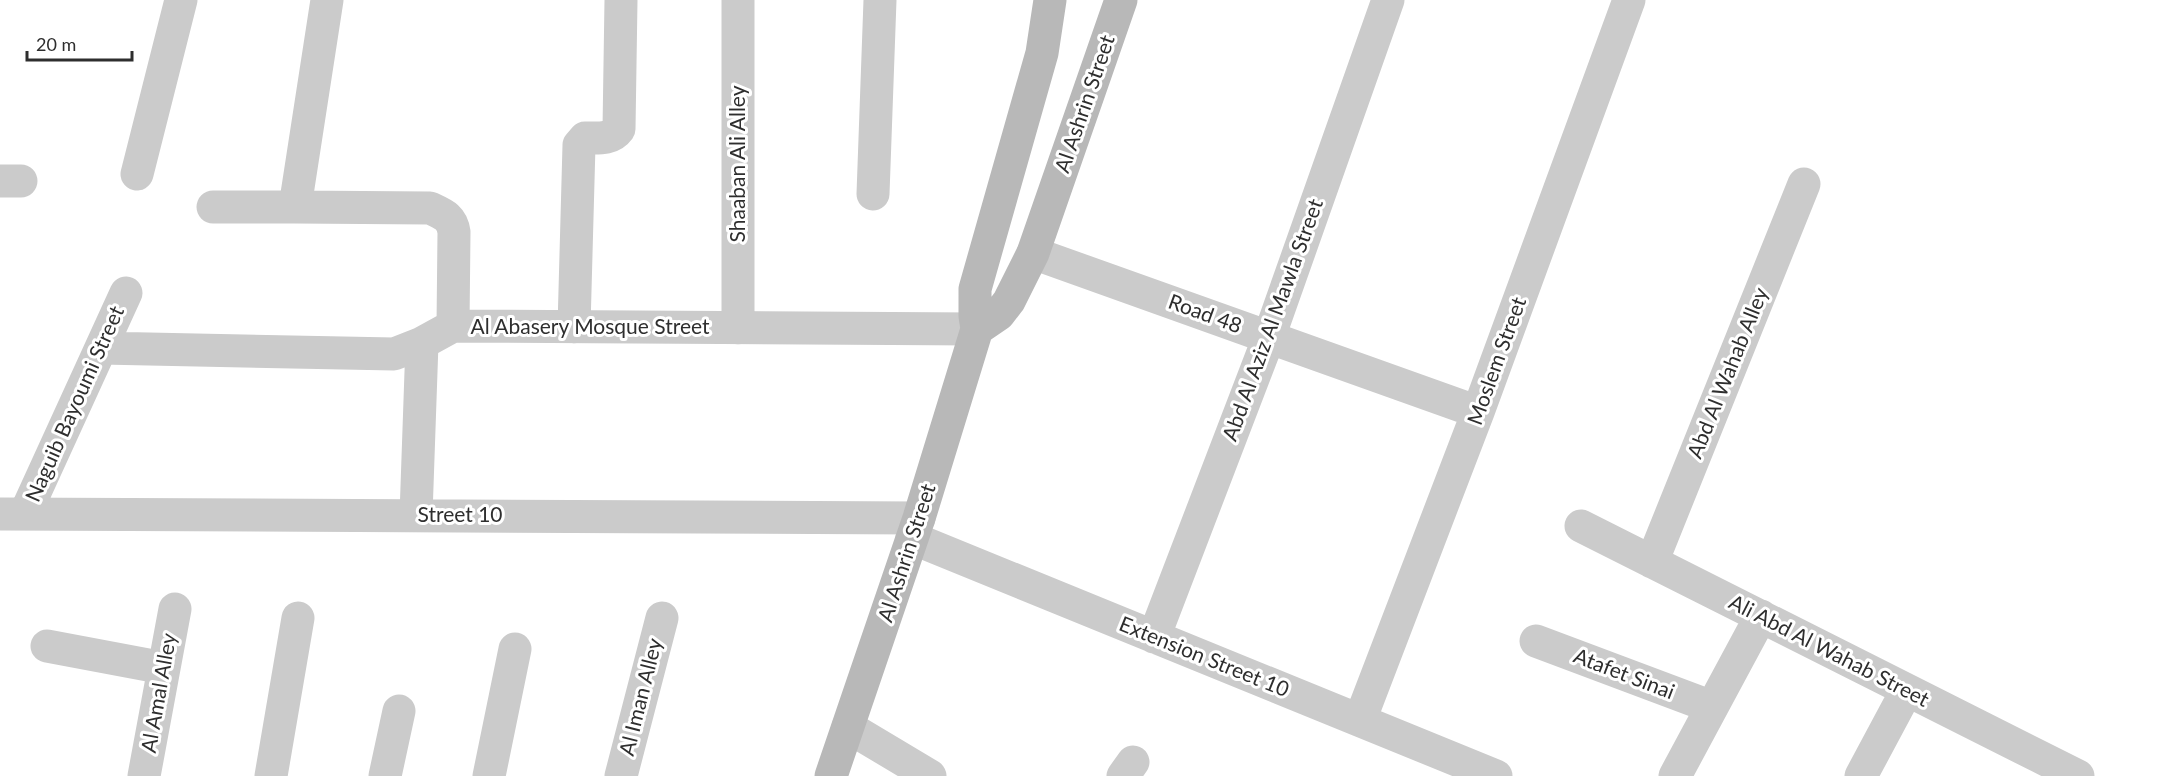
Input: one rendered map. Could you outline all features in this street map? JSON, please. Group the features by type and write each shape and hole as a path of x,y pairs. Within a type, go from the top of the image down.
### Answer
{"main road":[{"name":"Al Ashrin Street","path":"831,776 916,528 977,329 974,309 975,289 1042,53 1050,0"},
{"name":"Al Ashrin Street","path":"977,329 999,314 1009,301 1033,252 1121,0"}],"street":[{"path":"137,174 181,0"},
{"path":"295,207 327,0"},
{"path":"574,327 579,145 585,138 610,137 619,129 621,0"},
{"name":"Shaaban Ali Alley","path":"738,0 738,328"},
{"path":"873,194 880,0"},
{"name":"Abd Al Aziz Al Mawla Street","path":"1154,637 1269,337 1388,0"},
{"name":"Moslem Street","path":"1360,720 1478,412 1629,0"},
{"name":"Abd Al Wahab Alley","path":"1652,562 1804,184"},
{"path":"213,207 430,208 445,214 453,222 454,232 453,326"},
{"name":"Road 48","path":"1033,252 1478,412"},
{"name":"Naguib Bayoumi Street","path":"13,514 101,348 126,293"},
{"name":"Al Abasery Mosque Street","path":"101,348 394,354 422,343 453,326 977,329"},
{"path":"416,515 422,343"},
{"name":"Street 10","path":"13,514 416,515 916,528"},
{"name":"Ali Abd Al Wahab Street","path":"1581,526 1907,690 2038,767 2078,776"},
{"name":"Extension Street 10","path":"916,528 1154,637 1496,776"},
{"name":"Al Amal Alley","path":"144,776 175,609"},
{"path":"1675,776 1761,616"},
{"path":"271,776 298,618"},
{"name":"Al Iman Alley","path":"621,776 662,618"},
{"name":"Atafet Sinai","path":"1536,641 1712,707"},
{"path":"47,646 164,668"},
{"path":"489,776 515,649"},
{"path":"1861,776 1907,690"},
{"path":"385,776 399,711"},
{"path":"848,727 930,776"}]}
